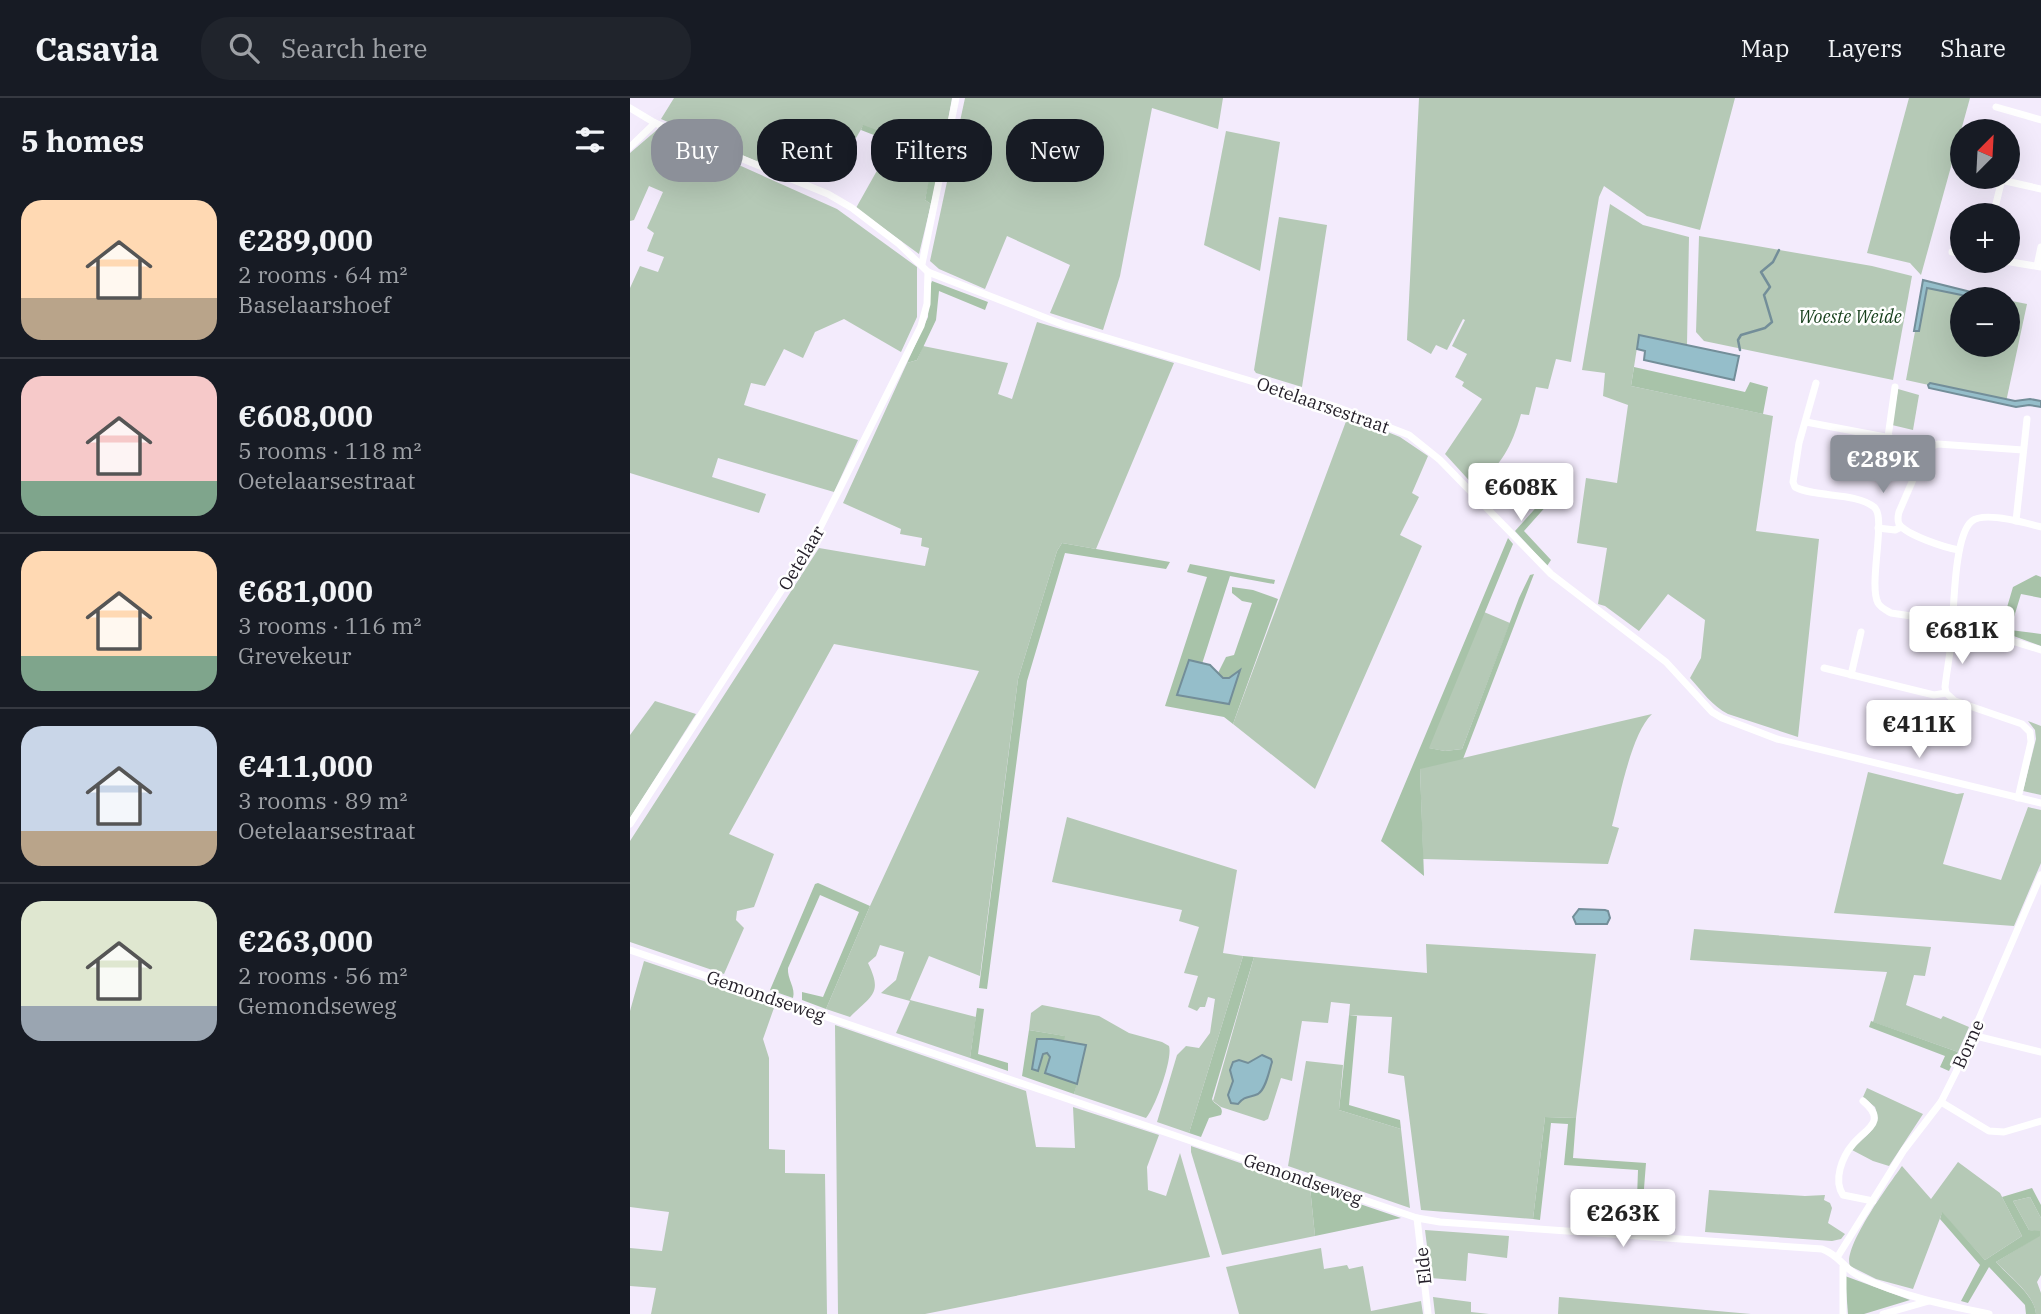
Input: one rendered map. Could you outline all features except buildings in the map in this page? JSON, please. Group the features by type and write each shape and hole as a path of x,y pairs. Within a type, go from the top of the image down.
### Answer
{"street":[{"path":"922,264 956,98"},
{"path":"1996,107 2041,120"},
{"path":"630,108 651,121"},
{"path":"630,147 651,127"},
{"path":"743,159 828,194 852,208 922,264 928,272"},
{"path":"2020,183 2041,189"},
{"path":"2020,264 2039,267 2041,247"},
{"name":"Oetelaarsestraat","path":"928,272 1064,325 1334,405 1409,435 1440,460 1551,574 1666,662 1712,712 1722,718 1777,739 2041,803"},
{"name":"Oetelaar","path":"630,824 814,540 921,326 927,304 928,272"},
{"path":"1816,383 1799,443 1793,482 1795,487 1874,506 1879,515 1875,593 1882,608 1891,613 1923,616 1980,634"},
{"path":"1888,437 1895,387"},
{"path":"2016,521 2027,419"},
{"path":"1806,422 1888,437 1925,452"},
{"path":"1959,550 1947,548 1901,527 1899,512 1925,452 1938,444 2023,450"},
{"path":"1946,693 1959,550 1967,526 1971,521 1984,518 2041,527"},
{"path":"1878,528 1895,530 1901,527"},
{"path":"1851,675 1861,632"},
{"path":"1996,636 2041,650"},
{"path":"1824,668 1934,695 1946,693"},
{"path":"1946,693 1955,701 2022,724 2031,732 2018,798"},
{"name":"Borne","path":"1838,1256 1904,1150 1941,1102 2041,875"},
{"name":"Gemondseweg","path":"630,950 1012,1081 1151,1125 1417,1218 1440,1222 1816,1248 1838,1256"},
{"path":"1972,1035 2041,1052"},
{"path":"1864,1101 1873,1110 1873,1124 1853,1144 1841,1166 1838,1181 1843,1195 1873,1201"},
{"path":"1941,1102 1989,1131 2004,1132 2041,1121"},
{"name":"Elde","path":"1417,1218 1428,1314"},
{"path":"1838,1256 1843,1267 1843,1314"},
{"path":"1843,1267 1861,1278 1929,1301 1989,1314"},
{"path":"1883,1314 1929,1301"}],"green space":[{"path":"674,98 952,98 948,119 871,119 871,129 863,126 857,136 857,119 757,119 757,162 743,155 743,119 661,119"},
{"path":"965,98 1223,98 1218,129 1152,108 1120,276 1103,330 1050,313 1070,265 1007,236 985,289 939,269 930,261 947,182 992,182 992,119 960,119"},
{"path":"1419,98 1735,98 1700,230 1647,216 1604,186 1599,197 1571,362 1556,359 1548,389 1536,387 1529,415 1521,414 1504,454 1476,488 1445,454 1482,399 1462,386 1464,382 1455,377 1467,354 1452,346 1465,320 1463,319 1447,350 1436,345 1431,354 1407,340"},
{"path":"1909,98 1970,98 1964,119 1950,119 1950,170 1921,275 1910,263 1867,253"},
{"path":"863,125 871,128 871,134 861,130"},
{"path":"1226,131 1280,142 1260,271 1204,245"},
{"path":"651,135 651,182 743,182 743,167 757,173 757,182 777,182 837,209 917,267 917,317 901,352 844,319 815,332 803,358 784,349 765,386 751,383 744,405 858,440 834,492 718,458 712,477 766,494 759,513 630,473 630,288 640,266 658,272 664,257 647,251 654,233 647,228 663,192 649,186 634,220 630,221 630,153"},
{"path":"871,181 929,182 925,200 931,204 919,254 856,208"},
{"path":"928,182 936,182 931,204 925,200"},
{"path":"1610,204 1643,225 1689,237 1687,345 1639,335 1631,386 1773,416 1756,531 1819,539 1798,737 1728,714 1708,698 1690,678 1701,658 1705,620 1668,594 1639,631 1605,606 1598,604 1607,548 1577,543 1586,478 1617,483 1628,405 1603,396 1605,373 1582,370"},
{"path":"1279,217 1327,225 1302,387 1256,373 1254,370"},
{"name":"Woeste Weide","path":"1699,236 1872,266 1912,276 1893,380 1704,341 1696,332"},
{"path":"932,281 988,302 985,310 939,291 936,320 917,360 907,363 928,317 929,288"},
{"path":"1924,283 1950,288 1950,357 2016,357 2006,402 1906,380"},
{"path":"2020,303 2027,304 2020,337"},
{"path":"1037,322 1174,363 1096,549 1062,543 1057,551 1018,679 980,976 929,956 910,1000 976,1017 970,1058 896,1033 910,1001 881,993 896,980 904,952 880,945 876,956 868,963 875,981 873,993 850,1017 826,1009 870,906 979,671 834,644 729,834 774,854 754,907 737,911 736,920 744,928 724,974 630,942 630,841 819,548 925,566 929,548 921,546 922,538 900,534 901,529 843,503 907,363 917,360 923,346 1008,363 998,394 1012,399"},
{"path":"1634,367 1745,392 1750,382 1768,387 1763,414 1631,386"},
{"path":"1898,389 1919,395 1913,430 1892,425"},
{"path":"1348,416 1400,437 1428,456 1412,493 1419,497 1400,535 1422,546 1315,789 1233,724"},
{"path":"1559,482 1565,485 1524,531 1551,560 1547,566 1515,531"},
{"path":"1508,538 1513,544 1429,748 1445,751 1462,749 1519,598 1530,575 1534,574 1463,759 1420,769 1424,876 1381,841"},
{"path":"1062,543 1170,562 1166,569 1065,553 1027,681 987,989 979,988 1018,679 1057,551"},
{"path":"1190,564 1275,580 1274,584 1230,576 1202,664 1189,661 1177,694 1229,704 1239,671 1229,678 1223,678 1218,673 1226,657 1234,655 1252,603 1242,601 1232,593 1232,587 1253,590 1278,599 1233,724 1224,717 1165,706 1207,577 1187,572"},
{"path":"2036,575 2041,577 2041,598 2021,594 2010,630 2041,634 2041,646 2000,631 2013,587"},
{"path":"1484,612 1510,623 1462,749 1445,751 1428,748"},
{"path":"655,701 696,714 630,818 630,735"},
{"path":"1652,714 1638,736 1627,767 1612,826 1619,828 1608,864 1423,859 1420,768"},
{"path":"2028,721 2041,726 2041,795 2023,791 2036,739 2035,730"},
{"path":"1868,772 1957,794 1964,793 1943,864 2001,880 2028,807 2041,810 2041,863 2014,926 1834,913"},
{"path":"1067,817 1237,870 1223,953 1243,956 1189,1133 1157,1122 1177,1055 1186,1046 1199,1048 1210,1033 1215,999 1208,997 1205,1007 1200,1007 1197,1011 1188,1007 1198,976 1184,973 1199,927 1179,921 1182,910 1052,882"},
{"path":"815,884 870,906 826,1009 802,1000 802,992 823,997 859,912 820,895 788,968 793,998 770,990"},
{"path":"1694,929 1931,947 1925,976 1914,975 1906,1005 1969,1027 1958,1052 1873,1022 1887,972 1690,960"},
{"path":"1426,944 1596,954 1576,1118 1545,1117 1533,1219 1421,1210 1404,1076 1388,1073 1392,1017 1349,1015 1350,1004 1331,1002 1328,1023 1302,1021 1292,1081 1281,1078 1268,1119 1264,1121 1221,1107 1213,1101 1254,957 1427,973","holes":["1271,1059 1267,1078 1260,1092 1238,1104 1228,1095 1233,1081 1231,1073 1239,1060 1248,1063"]},
{"path":"1243,956 1254,957 1212,1099 1222,1112 1221,1115 1209,1118 1201,1137 1189,1133"},
{"path":"644,961 775,1005 763,1039 769,1058 769,1149 785,1150 785,1173 825,1174 827,1314 651,1314 656,1288 630,1286 630,1248 662,1251 669,1212 630,1207 630,1011"},
{"path":"1042,1005 1099,1016 1129,1033 1169,1046 1162,1083 1146,1118 1074,1094 1086,1045 1064,1041 1064,1036 1029,1030 1031,1013"},
{"path":"977,1008 984,1009 978,1054 1008,1063 1008,1071 970,1058"},
{"path":"1349,1015 1357,1016 1349,1105 1400,1120 1401,1129 1339,1110"},
{"path":"1871,1021 1958,1052 1949,1071 1940,1067 1945,1056 1869,1027"},
{"path":"835,1025 1026,1091 1036,1147 1075,1148 1073,1107 1159,1135 1147,1167 1148,1190 1166,1196 1180,1153 1210,1257 925,1314 838,1314"},
{"path":"1029,1030 1065,1036 1064,1041 1052,1039 1043,1054 1047,1053 1050,1057 1045,1073 1077,1084 1074,1094 1022,1076"},
{"path":"1306,1061 1343,1065 1339,1110 1401,1129 1410,1208 1288,1166"},
{"path":"1867,1088 1923,1114 1889,1166 1852,1150 1871,1131 1876,1121 1875,1107 1863,1097"},
{"path":"1545,1117 1576,1118 1573,1158 1646,1163 1641,1227 1636,1227 1638,1170 1564,1165 1568,1124 1551,1123 1540,1220 1533,1219"},
{"path":"1191,1146 1310,1187 1315,1236 1222,1255"},
{"path":"1958,1162 2000,1193 2022,1236 1985,1260 1942,1213 1913,1289 1876,1279 1850,1266 1849,1257 1860,1231 1902,1166 1931,1199"},
{"path":"1310,1187 1401,1218 1315,1236"},
{"path":"2032,1188 2041,1205 2041,1218 2030,1197 2013,1201 2029,1230 2040,1231 2040,1236 1996,1262 2026,1293 2036,1314 2026,1314 2025,1305 1989,1267 1968,1303 1961,1301 1980,1265 1940,1219 1942,1212 1985,1260 2022,1236 2002,1197"},
{"path":"1709,1190 1825,1195 1824,1200 1830,1203 1832,1208 1828,1223 1845,1234 1841,1239 1832,1241 1705,1232"},
{"path":"2030,1197 2041,1218 2041,1275 2037,1282 2041,1293 2041,1314 2036,1314 2026,1293 1996,1262 2037,1237 2034,1231 2029,1230 2013,1201"},
{"path":"1425,1230 1509,1236 1507,1258 1468,1253 1466,1281 1431,1278"},
{"path":"1321,1248 1324,1269 1347,1265 1349,1269 1363,1266 1371,1311 1421,1301 1423,1314 1239,1314 1226,1267"},
{"path":"1845,1276 1910,1300 1864,1314 1848,1314"},
{"path":"1433,1297 1471,1302 1471,1312 1489,1314 1435,1314"},
{"path":"1559,1297 1751,1314 1558,1314"}],"water":[{"path":"1923,280 1951,287 1950,293 1927,288 1919,331 1914,331"},
{"path":"1639,335 1739,356 1734,380 1644,360 1645,351 1637,349"},
{"path":"1930,383 2015,401 2041,401 2041,407 2016,407 1929,388"},
{"path":"1189,660 1210,665 1223,678 1229,678 1240,670 1229,704 1177,695"},
{"path":"1579,909 1605,910 1610,918 1607,924 1576,924 1573,917"},
{"path":"1037,1039 1086,1045 1077,1084 1045,1073 1050,1057 1047,1053 1043,1054 1038,1071 1032,1069"},
{"path":"1262,1055 1272,1062 1263,1088 1258,1094 1245,1098 1238,1104 1231,1103 1228,1095 1233,1081 1230,1070 1233,1062 1239,1060 1248,1063"}],"waterway":[{"path":"1740,350 1738,340 1741,335 1765,328 1772,322 1764,295 1770,287 1761,272 1773,262 1779,250"}]}
